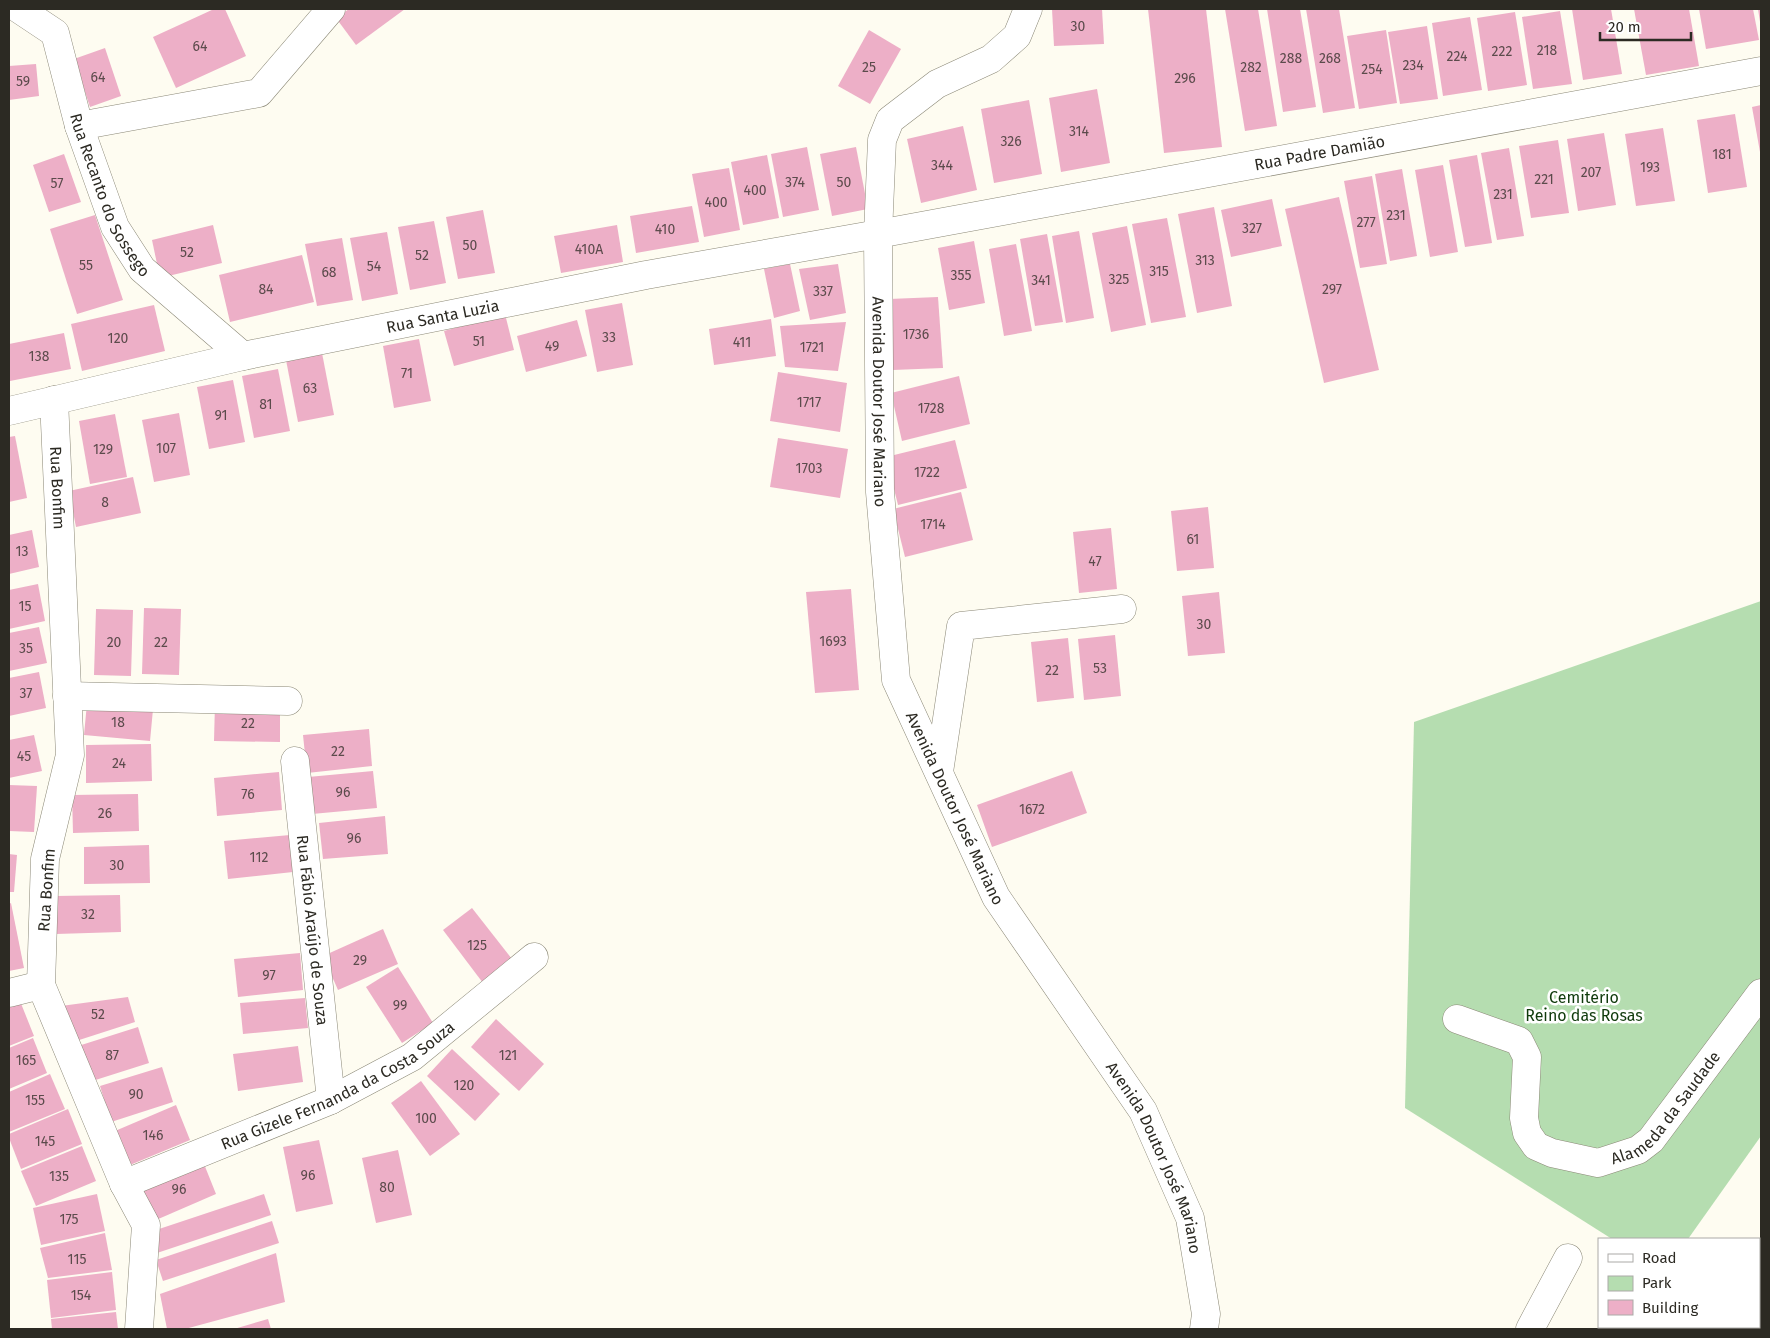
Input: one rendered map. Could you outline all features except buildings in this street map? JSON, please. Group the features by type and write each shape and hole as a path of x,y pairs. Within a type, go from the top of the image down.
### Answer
{"street":[{"name":"Rua Recanto do Sossego","path":"19,9 55,34 79,126 115,227 142,269 243,356"},
{"path":"79,126 259,92 331,9"},
{"name":"Avenida Doutor José Mariano","path":"1028,9 1016,36 991,59 937,84 890,120 882,140 878,234 880,492 896,680 996,897 1143,1111 1190,1218 1206,1314 1204,1329"},
{"name":"Rua Padre Damião","path":"878,234 1761,71"},
{"name":"Rua Santa Luzia","path":"9,411 243,356 646,275 878,234"},
{"name":"Rua Bonfim","path":"54,400 70,755 45,859 41,985 124,1184 146,1225 140,1329"},
{"path":"939,772 961,626 1122,610"},
{"path":"67,696 288,701"},
{"name":"Rua Fábio Araújo de Souza","path":"295,761 331,1100"},
{"name":"Rua Gizele Fernanda da Costa Souza","path":"124,1184 331,1100 412,1057 534,957"},
{"path":"9,993 41,985"},
{"name":"Alameda da Saudade","path":"1457,1019 1519,1041 1527,1056 1524,1118 1527,1133 1536,1146 1552,1153 1598,1163 1638,1150 1651,1140 1761,993"},
{"path":"1530,1329 1568,1258"}],"green space":[{"name":"Cemitério Reino das Rosas","path":"1761,601 1761,1136 1689,1238 1610,1238 1405,1108 1414,722"}]}
